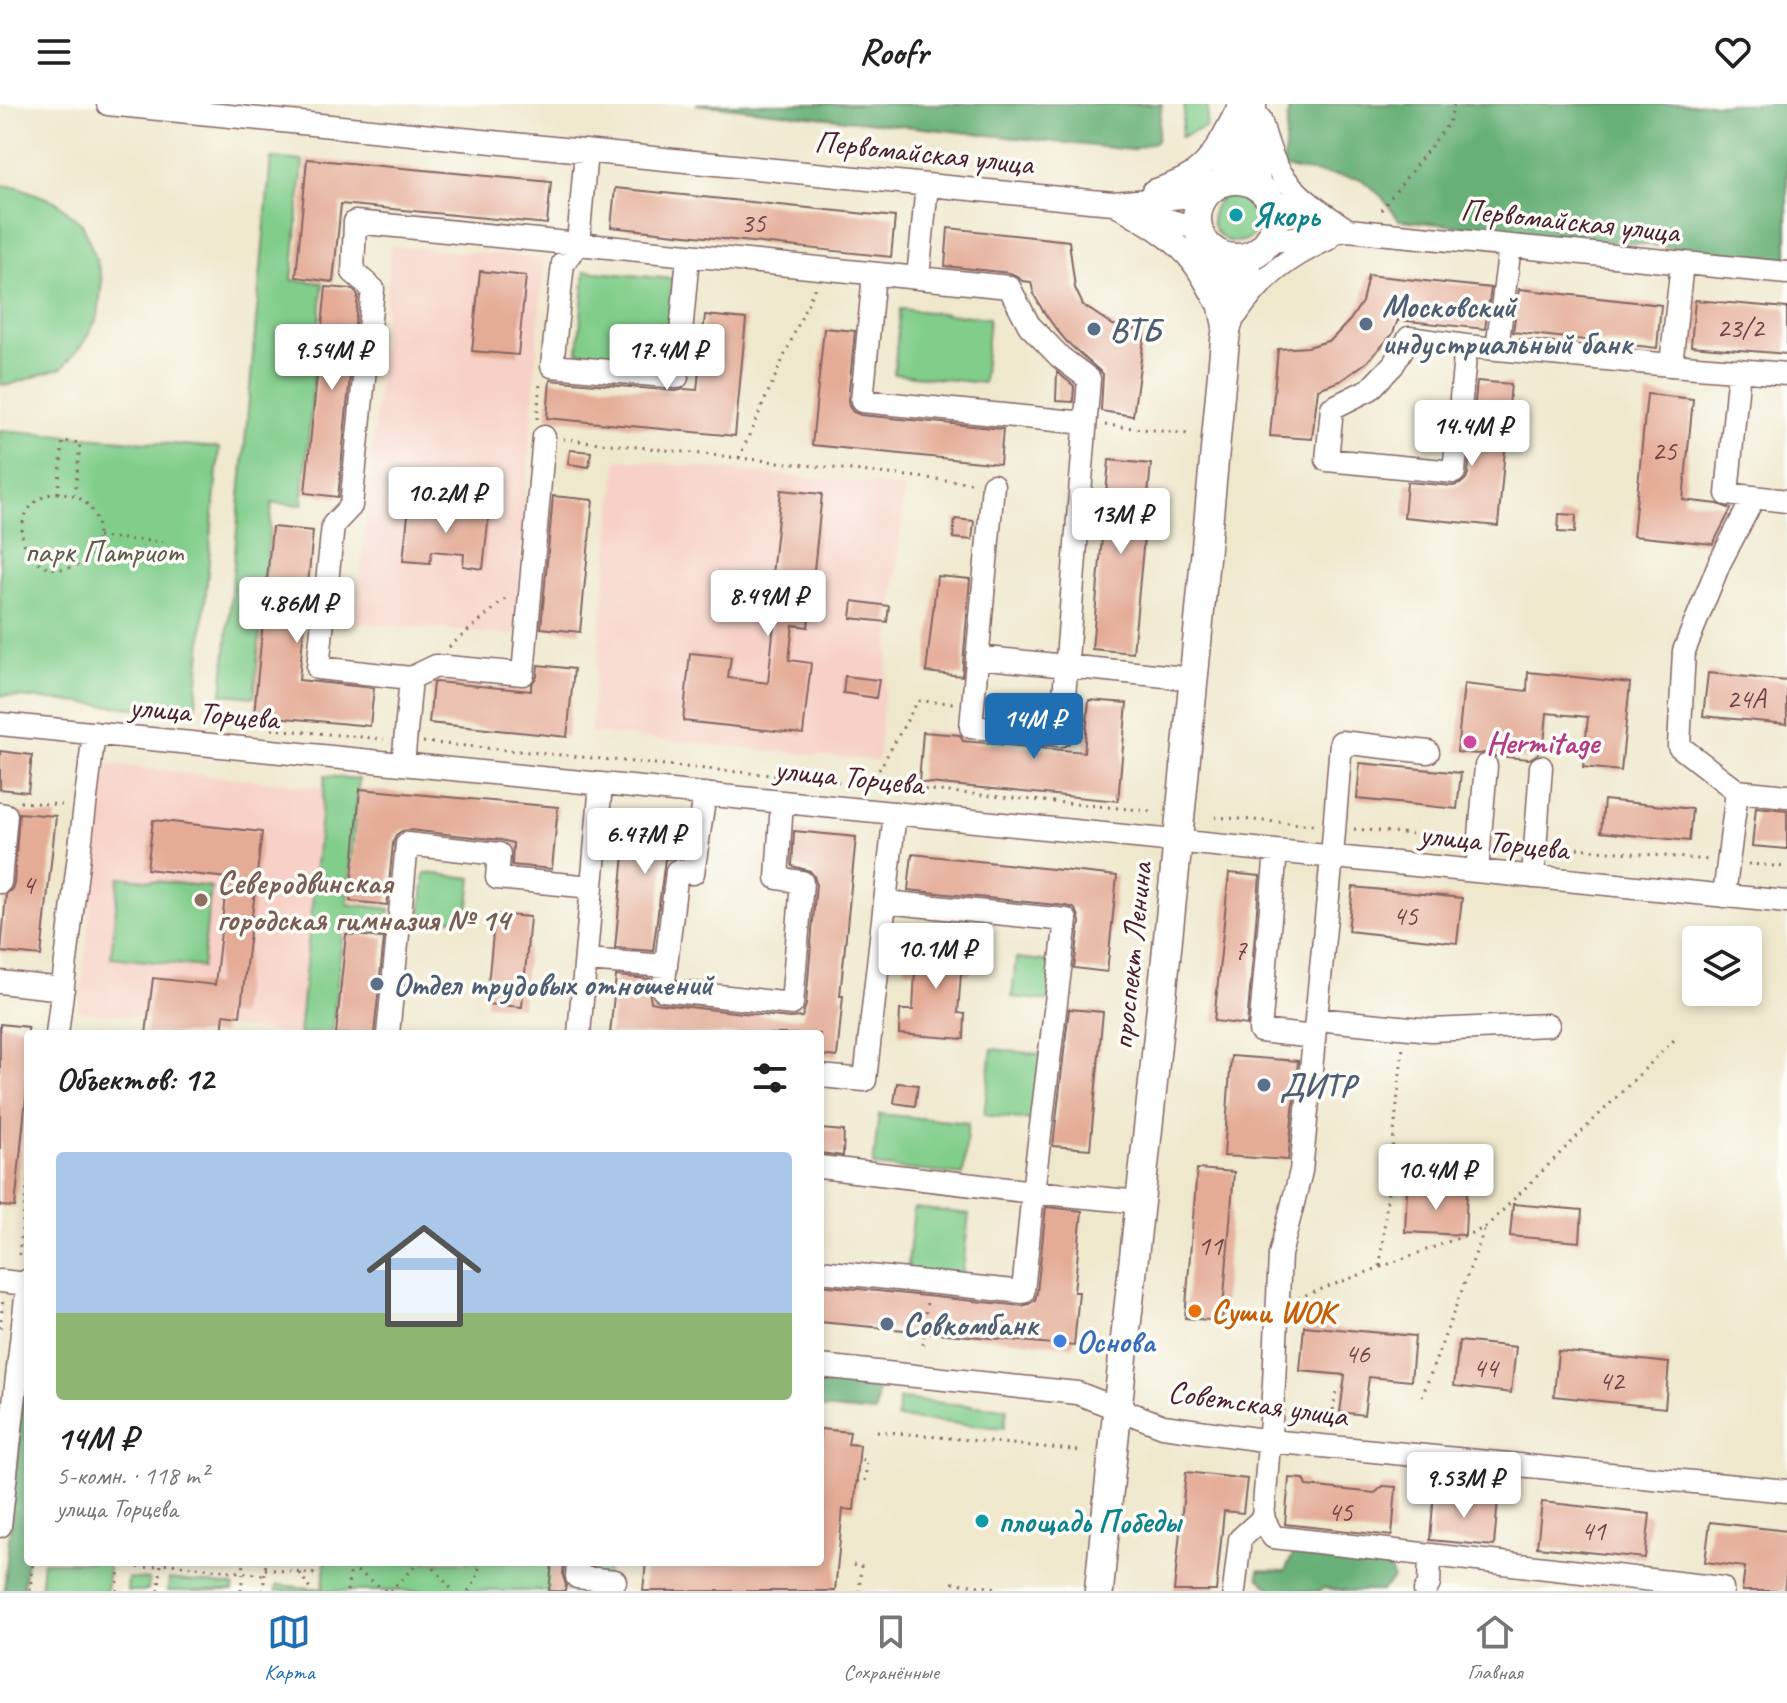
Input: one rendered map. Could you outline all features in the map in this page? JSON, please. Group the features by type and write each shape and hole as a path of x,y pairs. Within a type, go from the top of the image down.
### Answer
{"main road":[{"path":"1227,327 1197,217 1199,207 1215,188 1242,104"},
{"path":"1227,327 1259,249 1275,224 1274,212 1263,193 1254,104"},
{"path":"1215,188 1240,180 1263,193"},
{"path":"1204,239 1222,256 1235,258 1259,249"},
{"name":"проспект Ленина","path":"1099,1591 1195,679 1227,327"}],"street":[{"name":"Первомайская улица","path":"108,104 279,112 586,151 1114,203"},
{"path":"1114,203 1180,182 1196,172 1209,158 1242,104"},
{"path":"1254,104 1279,170 1303,197 1348,230"},
{"path":"586,151 578,244 563,263 552,366 677,377 688,256"},
{"path":"918,278 927,185"},
{"path":"1114,203 1215,188"},
{"path":"1263,193 1348,230"},
{"path":"1114,203 1204,239"},
{"path":"1114,203 1167,237 1187,255 1203,275 1227,327 1262,282 1281,264 1348,230"},
{"path":"544,437 523,674 436,666 411,678 318,668 333,525 351,506 373,289 353,272 355,222 1009,287 1029,325 1060,357 1089,379 1061,735 971,727 993,485"},
{"name":"Первомайская улица","path":"1348,230 1787,273"},
{"path":"1259,249 1348,230"},
{"path":"1497,349 1510,246"},
{"path":"1671,365 1682,263"},
{"path":"874,274 862,401 1085,423"},
{"path":"1466,346 1454,472 1327,460 1332,408 1370,389 1393,365 1409,338 1497,349 1787,374"},
{"path":"1739,370 1727,494 1787,501"},
{"path":"1754,497 1719,564 1684,651 1679,746 1737,791 1787,796"},
{"path":"977,657 1195,679"},
{"path":"403,764 411,678"},
{"name":"улица Торцева","path":"0,724 1787,902"},
{"path":"58,1030 94,733"},
{"path":"1428,752 1341,742 1301,1171 1280,1255 1263,1518 1273,1537 1722,1588 1722,1591"},
{"path":"1477,871 1486,766"},
{"path":"1533,877 1541,767"},
{"path":"579,1030 601,784"},
{"path":"1724,896 1737,791"},
{"path":"705,794 693,873 677,871 663,990 792,1004 802,882 777,878 782,802"},
{"path":"824,1076 865,1080 895,813"},
{"path":"0,882 3,814"},
{"path":"388,1030 407,844 499,854 497,878 592,887"},
{"path":"1276,851 1260,1031 1405,1027 1431,1030 1548,1025"},
{"path":"824,1271 1023,1292 1066,920 885,902"},
{"path":"586,960 666,966"},
{"path":"0,982 63,989"},
{"path":"824,1167 1140,1202"},
{"path":"2,1287 24,1284"},
{"path":"0,1526 24,1318"},
{"name":"Советская улица","path":"824,1366 1077,1393 1163,1426 1270,1441 1787,1491"},
{"path":"1234,1591 1240,1539 1263,1518"},
{"path":"1425,1591 1429,1584 1430,1556"},
{"path":"577,1577 615,1578"}],"path":[{"path":"1381,210 1449,123 1454,104"},
{"path":"739,458 823,269"},
{"path":"552,366 541,376 536,425 544,437 993,485"},
{"path":"1085,423 1189,434"},
{"path":"58,493 63,441 80,443 75,496"},
{"path":"58,493 75,496 91,508 98,527 98,537 89,556 72,567 53,568 36,560 23,537 25,516 31,506 41,498 58,493"},
{"path":"98,537 163,542"},
{"path":"447,648 531,577"},
{"path":"871,784 918,701 973,704"},
{"path":"273,729 1150,811"},
{"path":"3,814 18,801 70,806"},
{"path":"1380,1267 1405,1027"},
{"path":"1278,1306 1485,1228 1678,1036"},
{"path":"19,1255 24,1213"},
{"path":"1422,1397 1485,1228"},
{"path":"923,1345 929,1282"},
{"path":"0,1328 2,1287"},
{"path":"1331,1426 1336,1389"},
{"path":"877,1431 1084,1451"},
{"path":"857,1481 865,1481 867,1460 859,1459"},
{"path":"853,1565 861,1566 859,1591"},
{"path":"30,1591 33,1566"},
{"path":"117,1591 121,1566"},
{"path":"128,1566 155,1566"},
{"path":"159,1591 162,1566"},
{"path":"186,1566 265,1575"},
{"path":"241,1591 244,1566"},
{"path":"263,1591 265,1566"},
{"path":"265,1569 313,1574 314,1566"},
{"path":"349,1566 388,1591 415,1566"},
{"path":"432,1566 453,1591"},
{"path":"468,1591 479,1566"},
{"path":"347,1591 352,1568"},
{"path":"300,1573 311,1591"},
{"path":"952,1591 953,1583 999,1588 998,1591"}],"shaded area":[{"path":"391,246 544,258 515,635 356,623"},
{"path":"617,459 905,487 878,761 590,733"},
{"name":"Северодвинская городская гимназия № 14","path":"106,764 324,788 297,1030 259,1030 79,1011"}],"green space":[{"path":"696,104 1162,104 1157,141 1131,150"},
{"path":"1185,104 1208,104 1206,127 1181,137"},
{"path":"1289,104 1787,104 1787,259 1399,220 1381,196 1361,179 1283,168"},
{"path":"271,158 303,161 292,280 323,283 302,505 272,503 254,697 222,694"},
{"path":"0,185 18,187 57,202 83,225 102,280 98,317 82,345 62,368 9,385 0,384"},
{"path":"1236,194 1253,201 1260,218 1253,235 1236,242 1219,235 1212,218 1219,201"},
{"path":"585,271 673,279 665,360 578,352"},
{"path":"900,309 989,318 983,383 894,374"},
{"name":"парк Патриот","path":"0,430 219,448 195,714 0,695"},
{"path":"325,776 359,779 347,904 390,909 388,933 343,929 332,1030 299,1030"},
{"path":"425,873 472,878 467,921 421,915"},
{"path":"119,877 211,887 202,967 111,957"},
{"path":"1016,958 1053,962 1049,1001 1012,997"},
{"path":"992,1049 1047,1055 1040,1121 984,1115"},
{"path":"879,1114 968,1123 963,1175 873,1166"},
{"path":"914,1208 969,1214 962,1279 907,1273"},
{"path":"824,1374 879,1380 875,1413 824,1408"},
{"path":"24,1378 26,1566 23,1591 4,1591"},
{"path":"899,1399 1007,1409 1004,1428 897,1418"},
{"path":"1296,1548 1388,1560 1393,1579 1381,1591 1324,1588 1319,1591 1274,1591 1258,1577 1259,1570 1285,1571"},
{"path":"43,1566 109,1566 106,1591 40,1591"},
{"path":"325,1566 608,1566 605,1591 276,1591 277,1585 323,1589"},
{"path":"128,1578 149,1580 148,1591 127,1591"},
{"path":"169,1579 234,1586 233,1591 168,1591"}],"building":[{"path":"307,159 551,182 547,224 341,204 333,282 296,277"},
{"path":"615,188 895,217 891,257 611,227"},
{"path":"948,228 1069,241 1075,288 1083,305 1113,325 1145,331 1133,416 1101,411 1103,374 1056,329 1034,295 1031,282 1022,281 1010,273 945,266"},
{"path":"480,271 526,276 518,355 472,351"},
{"path":"1368,275 1491,288 1485,329 1398,320 1392,335 1367,362 1340,381 1318,389 1312,439 1270,436 1278,349 1308,347 1331,340 1362,302"},
{"path":"326,287 352,289 358,295 338,497 305,493"},
{"path":"1519,289 1661,305 1657,348 1513,332"},
{"path":"1695,300 1787,308 1787,354 1691,346"},
{"path":"705,315 746,319 735,436 547,418 550,380 676,391 697,390"},
{"path":"824,328 855,331 848,400 853,412 1003,429 1000,464 812,445"},
{"path":"1057,372 1074,386 1073,402 1056,401"},
{"path":"1477,381 1511,384 1498,526 1404,517 1407,482 1453,486 1466,479"},
{"path":"1647,394 1693,399 1683,500 1718,504 1731,509 1713,544 1633,536"},
{"path":"570,450 591,452 589,467 568,464"},
{"path":"1109,460 1151,464 1133,653 1092,649"},
{"path":"781,490 822,494 808,627 793,625 789,660 811,663 803,734 683,721 690,653 731,657 728,678 768,683 774,623 767,622"},
{"path":"553,496 593,500 580,632 541,628"},
{"path":"409,506 489,514 483,569 463,566 464,554 432,551 430,563 403,561"},
{"path":"1559,514 1576,515 1575,533 1558,532"},
{"path":"955,519 974,521 972,540 953,538"},
{"path":"272,527 313,531 299,680 374,688 370,726 254,715"},
{"path":"937,576 970,579 962,676 926,672"},
{"path":"853,601 889,606 887,622 851,618"},
{"path":"538,665 574,669 567,737 429,723 433,683 531,691"},
{"path":"1528,672 1630,683 1621,771 1583,767 1588,717 1547,713 1544,744 1539,743 1538,754 1529,759 1495,756 1488,752 1457,752 1464,684 1527,691"},
{"path":"1708,673 1787,681 1787,724 1703,716"},
{"path":"845,676 879,680 876,698 843,693"},
{"path":"1089,700 1127,703 1118,801 919,782 923,732 960,735 963,741 1084,752"},
{"path":"0,751 32,755 28,792 0,789"},
{"path":"1360,763 1461,773 1457,809 1357,799"},
{"path":"360,789 558,807 552,869 512,865 513,843 402,831 393,843 387,905 350,901"},
{"path":"1604,800 1692,809 1689,841 1601,832"},
{"path":"1756,807 1787,810 1787,849 1752,846"},
{"path":"19,813 56,816 41,956 1,952 6,894 14,883"},
{"path":"628,813 687,819 681,857 665,859 653,951 615,948"},
{"path":"153,820 262,832 240,1016 224,1014 222,1030 146,1030 153,978 215,985 227,878 147,869"},
{"path":"794,831 856,837 837,1057 824,1055 824,1030 610,1030 616,976 650,979 651,1002 802,1017 806,1005 816,883 810,871 792,866"},
{"path":"912,854 1117,876 1107,972 1074,968 1080,922 1074,908 908,890"},
{"path":"1229,873 1260,876 1247,1025 1214,1021"},
{"path":"1353,887 1462,898 1457,943 1348,931"},
{"path":"495,914 530,917 522,1007 486,1004"},
{"path":"346,934 384,938 374,1030 336,1030"},
{"path":"906,944 971,948 969,974 961,973 958,1013 965,1014 964,1039 899,1034 900,1010 913,1010 915,970 905,969"},
{"path":"1069,1009 1103,1012 1090,1149 1053,1146"},
{"path":"0,1024 28,1027 28,1030 24,1030 24,1117 15,1207 0,1206"},
{"name":"ДИТР","path":"1231,1056 1298,1061 1288,1160 1224,1156"},
{"path":"897,1083 918,1085 915,1106 894,1103"},
{"path":"824,1129 844,1131 843,1156 824,1154"},
{"path":"1197,1169 1234,1172 1222,1321 1185,1318"},
{"path":"1407,1189 1467,1192 1465,1235 1405,1232"},
{"path":"1513,1204 1582,1210 1580,1242 1510,1236"},
{"path":"1046,1207 1082,1211 1074,1292 1079,1292 1074,1346 824,1322 824,1285 1022,1306 1035,1300"},
{"path":"1304,1326 1415,1336 1411,1381 1369,1377 1364,1415 1340,1412 1345,1375 1300,1371"},
{"path":"1459,1341 1516,1347 1511,1393 1454,1386"},
{"path":"1558,1351 1669,1363 1665,1408 1554,1396"},
{"path":"824,1429 850,1432 848,1444 860,1445 854,1510 843,1509 835,1591 643,1591 646,1566 824,1566"},
{"path":"1186,1472 1247,1479 1243,1513 1224,1511 1216,1591 1174,1591"},
{"path":"1289,1478 1304,1479 1307,1486 1375,1493 1383,1486 1396,1487 1392,1536 1285,1524"},
{"path":"1434,1493 1498,1499 1494,1546 1430,1540"},
{"path":"1542,1502 1650,1514 1645,1558 1537,1547"},
{"path":"1710,1522 1787,1531 1784,1591 1742,1591 1745,1567 1705,1562"},
{"path":"552,1566 564,1566 565,1591 549,1591"}],"place":[{"name":"Якорь","path":"1236,215"},
{"name":"Московский индустриальный банк","path":"1366,324"},
{"name":"ВТБ","path":"1094,329"},
{"name":"Hermitage","path":"1470,742"},
{"name":"Северодвинская городская гимназия № 14","path":"201,900"},
{"name":"Отдел трудовых отношений","path":"377,984"},
{"name":"ДИТР","path":"1264,1085"},
{"name":"Суши WOK","path":"1195,1311"},
{"name":"Совкомбанк","path":"887,1324"},
{"name":"Основа","path":"1060,1341"},
{"name":"площадь Победы","path":"982,1521"}]}
